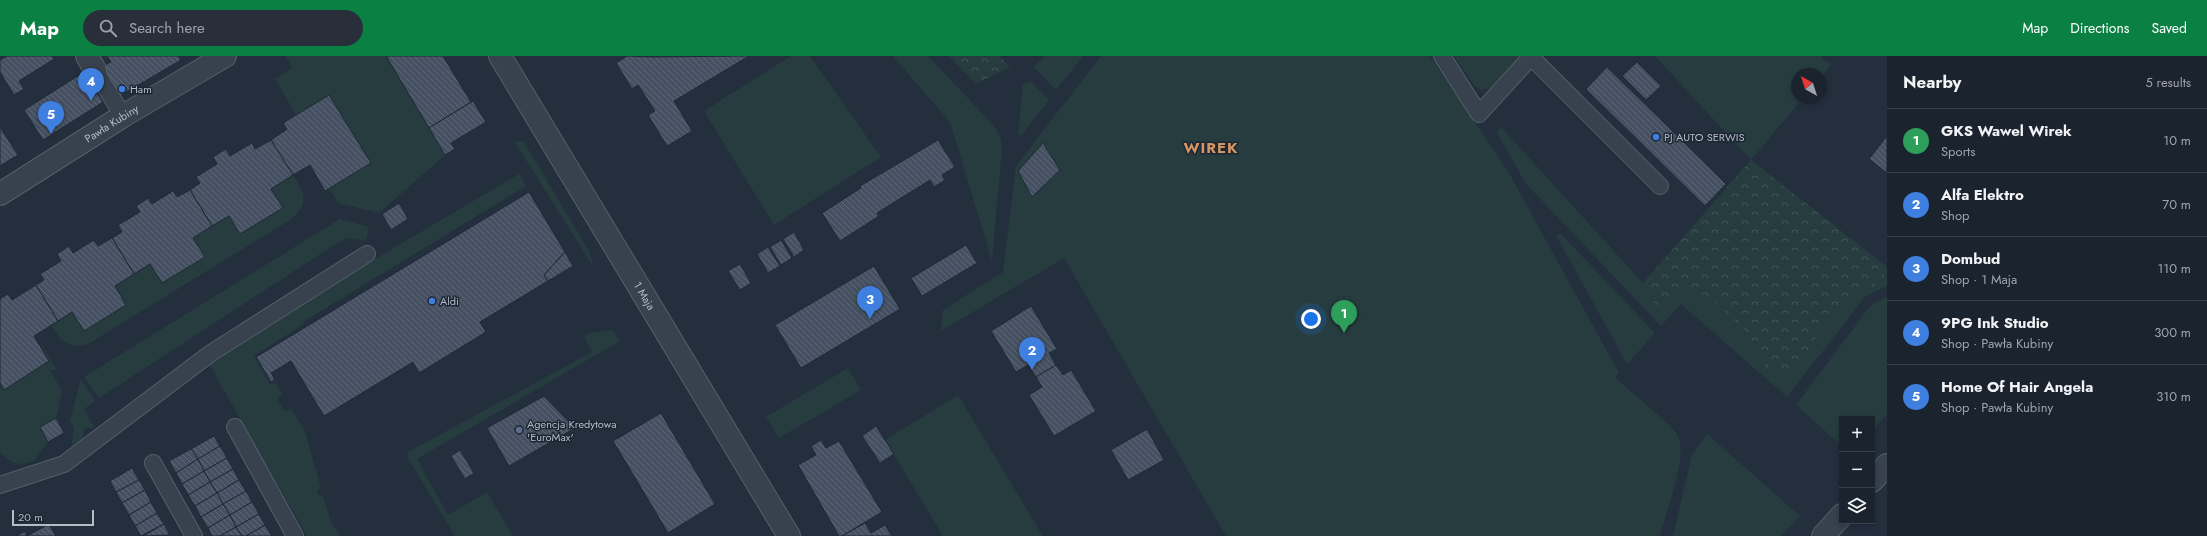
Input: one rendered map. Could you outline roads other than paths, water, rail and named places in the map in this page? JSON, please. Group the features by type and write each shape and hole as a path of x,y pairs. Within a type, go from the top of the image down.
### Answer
{"street":[{"name":"Pawła Kubiny","path":"0,194 123,116 225,56"},
{"name":"1 Maja","path":"500,56 789,536"},
{"path":"1875,478 1887,465"},
{"path":"1823,536 1839,518"}],"lane":[{"path":"1442,56 1479,114 1530,57 1660,186"},
{"path":"91,63 123,116"},
{"path":"0,484 64,464 211,353 367,254"},
{"path":"235,427 295,536"},
{"path":"153,463 194,536"}],"place":[{"name":"Ham","path":"122,89"},
{"name":"9PG Ink Studio","path":"91,101"},
{"name":"Home Of Hair Angela","path":"51,134"},
{"name":"PJ AUTO SERWIS","path":"1656,137"},
{"name":"Aldi","path":"432,301"},
{"name":"Dombud","path":"870,319"},
{"name":"GKS Wawel Wirek","path":"1344,333"},
{"name":"Alfa Elektro","path":"1032,370"},
{"name":"Agencja Kredytowa 'EuroMax'","path":"519,430"}],"district":[{"name":"WIREK","path":"1211,148"}]}
